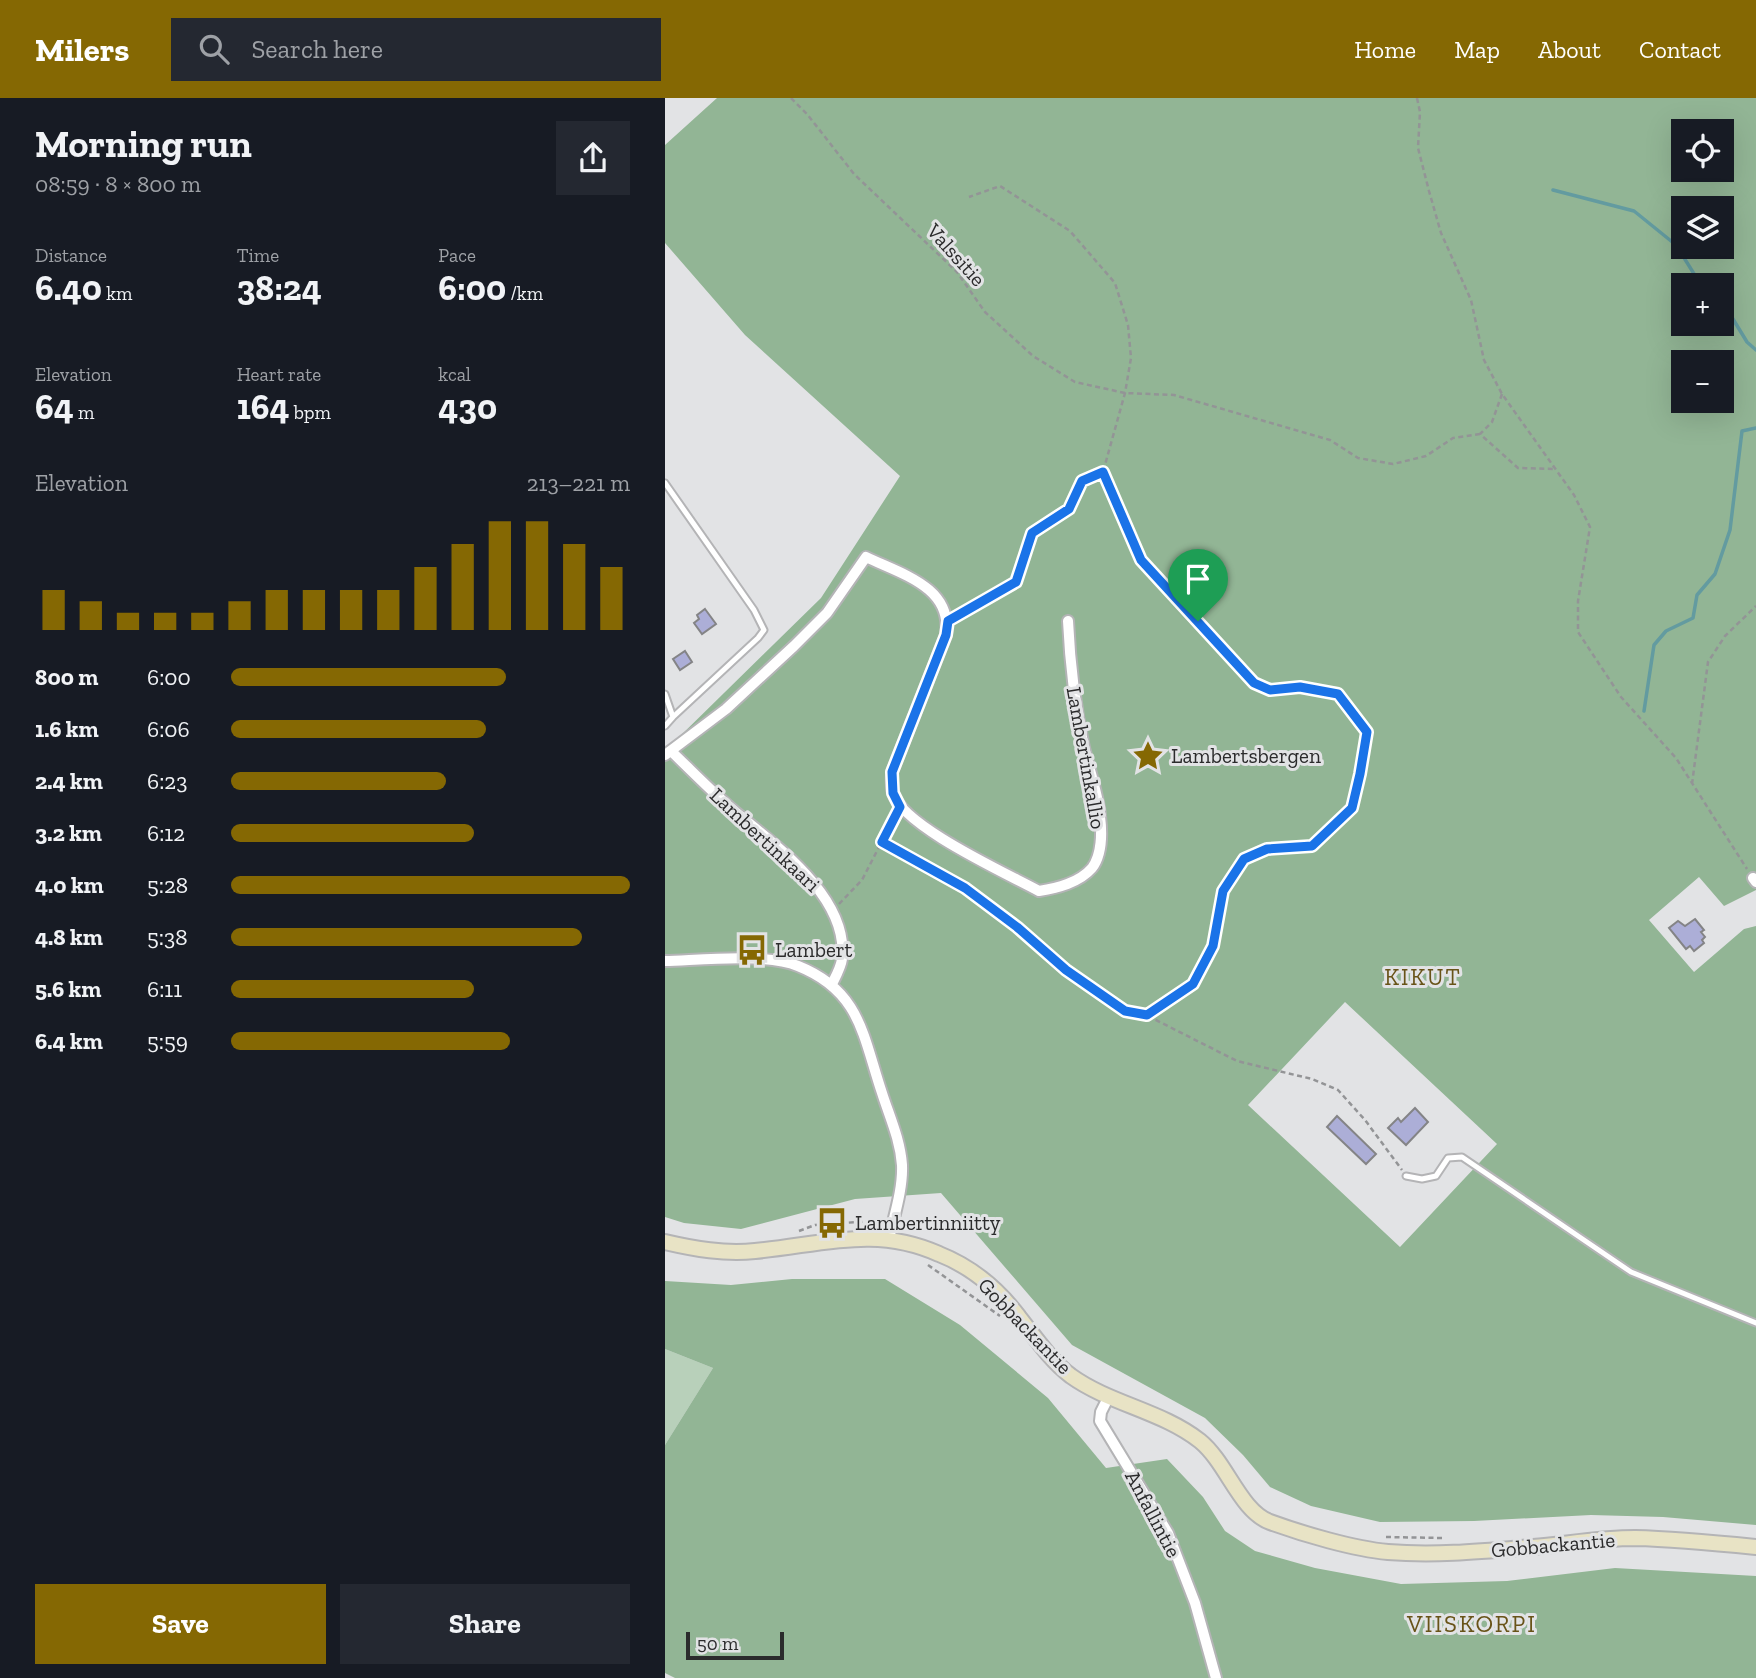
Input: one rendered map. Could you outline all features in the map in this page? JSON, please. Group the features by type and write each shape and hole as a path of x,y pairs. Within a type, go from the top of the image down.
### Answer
{"street":[{"name":"Lambertinkaari","path":"832,984 841,964 842,954 832,912 822,891 806,873 668,751 726,709 818,621 866,556 930,589 941,603 948,621"},
{"path":"900,807 893,793 892,772 946,635 948,621"},
{"name":"Lambertinkallio","path":"900,807 932,832 1039,891 1076,880 1092,867 1100,849 1101,815 1077,715 1068,621"},
{"path":"665,961 752,959 796,964 832,984 851,1004 860,1021 899,1140 902,1169 889,1239"},
{"name":"Gobbackantie","path":"665,1242 703,1250 754,1251 843,1238 889,1239 942,1254 981,1278 1005,1300 1053,1360 1079,1381 1179,1426 1202,1442 1224,1466 1245,1502 1261,1517 1360,1548 1407,1553 1483,1551 1635,1538 1756,1547"},
{"name":"Anfallintie","path":"1109,1396 1101,1412 1100,1422 1168,1533 1195,1603 1216,1678"}],"lane":[{"path":"665,483 754,610 764,630 665,726"},
{"path":"665,694 673,717"},
{"path":"1406,1176 1422,1179 1436,1176 1448,1158 1462,1157 1631,1272 1756,1323"}],"path":[{"name":"Valssitie","path":"791,98 807,114 854,174 957,272 985,312 1033,356 1075,382 1125,393 1174,395 1330,440 1358,458 1393,464 1426,456 1453,438 1480,434"},
{"path":"1417,98 1420,112 1418,148 1441,233 1471,300 1484,360 1502,394 1574,495 1590,527 1578,601 1578,632 1621,697 1676,758 1754,880"},
{"path":"969,197 1000,186 1070,231 1115,283 1128,325 1131,358 1125,393 1103,472 1141,560 1254,683 1270,690 1300,687 1338,694 1367,732 1352,808 1312,846 1267,849 1244,859 1223,891 1213,946 1193,984 1147,1015"},
{"path":"1502,394 1492,422 1480,434 1518,468 1555,469"},
{"path":"948,621 1016,582 1032,533 1069,509 1082,481 1103,472"},
{"path":"1692,784 1708,662 1725,636 1756,606"},
{"path":"832,912 862,880 900,807"},
{"path":"882,842 965,888 1017,927 1066,970 1125,1011 1147,1015 1237,1061 1312,1079 1338,1090 1365,1120 1406,1176"},
{"path":"798,1231 815,1225 872,1221 886,1214"},
{"path":"928,1265 1008,1322"},
{"path":"1379,1537 1451,1538"}],"green space":[{"path":"717,98 1756,98 1756,890 1724,906 1699,877 1649,920 1694,972 1744,929 1756,926 1756,1525 1663,1517 1591,1515 1474,1521 1380,1522 1311,1506 1270,1487 1243,1455 1205,1418 1072,1345 941,1193 855,1199 741,1229 684,1223 665,1217 665,746 671,745 821,598 900,476 745,335 665,243 665,145","holes":["1345,1002 1497,1144 1400,1247 1248,1105"]},
{"path":"792,1279 885,1279 960,1325 1048,1398 1106,1468 1167,1459 1203,1497 1225,1531 1255,1551 1315,1568 1401,1584 1507,1581 1615,1568 1756,1576 1756,1678 675,1678 665,1673 665,1445 713,1368 665,1349 665,1281 731,1285"},
{"path":"665,1349 713,1368 665,1445"}],"building":[{"path":"705,609 716,624 702,634 694,623 699,619 697,615"},
{"path":"685,651 692,662 680,670 673,659"},
{"path":"1695,919 1704,930 1701,932 1705,937 1702,940 1704,943 1694,951 1690,946 1686,949 1669,928 1678,921 1685,926"},
{"path":"1415,1108 1428,1122 1406,1145 1388,1128 1398,1118 1401,1122"},
{"path":"1337,1116 1376,1154 1366,1164 1327,1127"}],"waterway":[{"path":"1553,190 1634,211 1676,245 1694,273"},
{"path":"1734,321 1747,342 1756,350"},
{"path":"1644,711 1654,645 1666,631 1693,618 1697,595 1715,574 1730,530 1742,431 1756,428"}],"place":[{"name":"Lambertsbergen","path":"1148,756"},
{"name":"Lambert","path":"752,950"},
{"name":"Lambertinniitty","path":"832,1223"}],"district":[{"name":"KIKUT","path":"1423,977"},
{"name":"VIISKORPI","path":"1472,1624"}],"route":[{"path":"1103,472 1141,560 1198,621 1254,683 1270,690 1300,687 1338,694 1367,732 1352,808 1312,846 1267,849 1244,859 1223,891 1213,946 1193,984 1147,1015 1125,1011 1066,970 1017,927 965,888 882,842 900,807 893,793 892,772 946,635 948,621 1016,582 1032,533 1069,509 1082,481 1103,472"}]}
